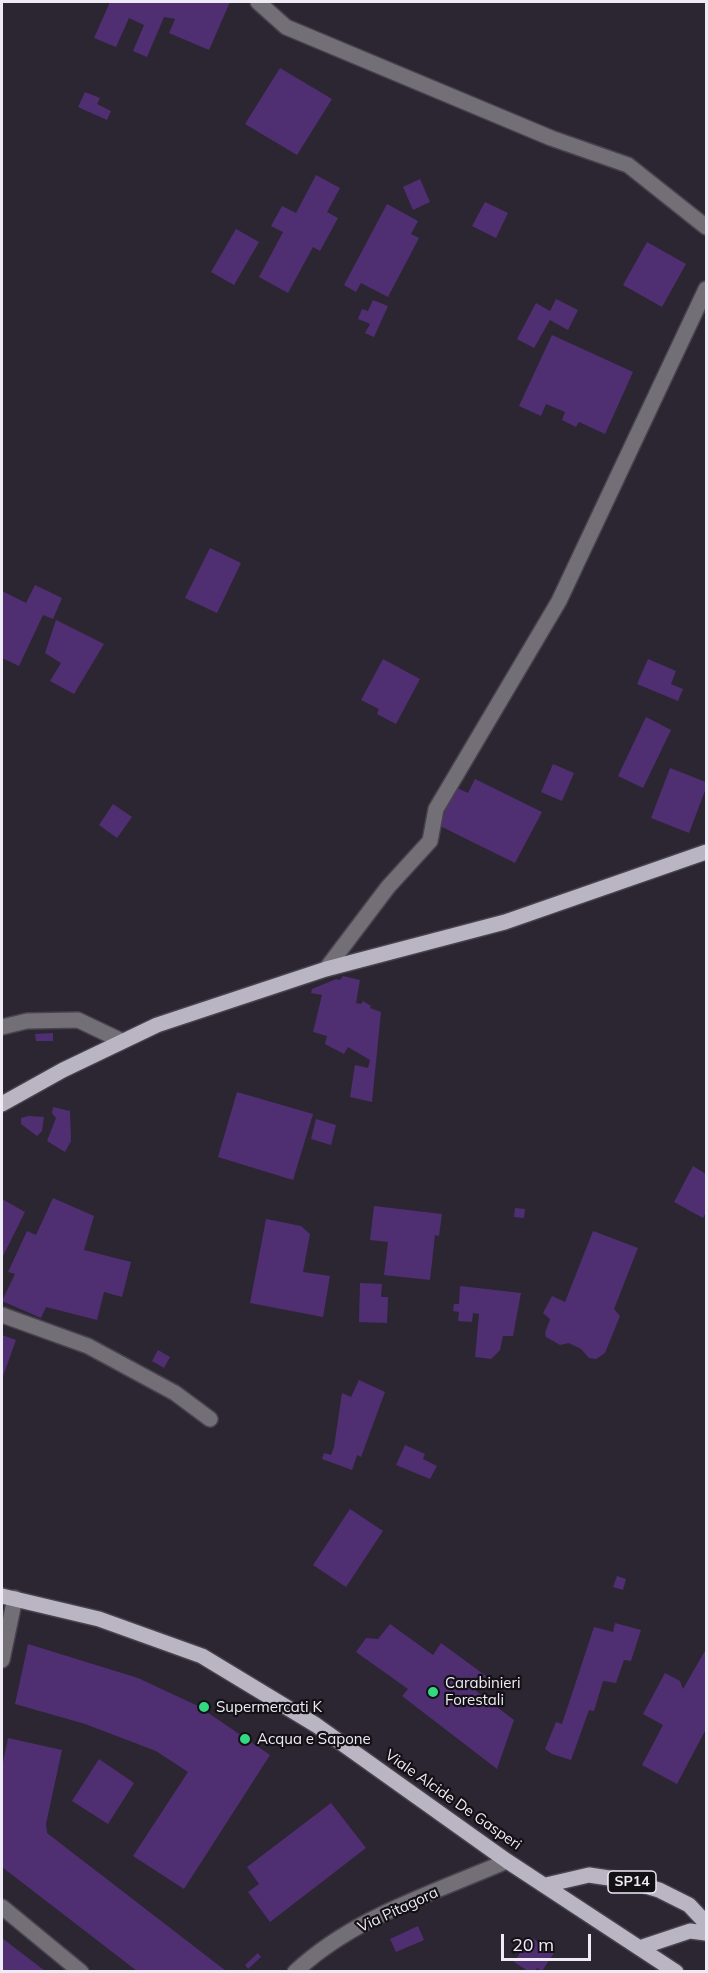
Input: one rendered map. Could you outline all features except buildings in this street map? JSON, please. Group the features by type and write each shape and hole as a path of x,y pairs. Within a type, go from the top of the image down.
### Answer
{"main road":[{"path":"2,1104 157,1025 326,969 505,922 706,852"},
{"name":"Viale Alcide De Gasperi","path":"8,1597 99,1619 202,1656 316,1725 507,1860 676,1971"},
{"name":"SP14","path":"546,1885 589,1875 629,1881 659,1890 689,1905 706,1923"},
{"path":"642,1947 690,1931 706,1933"}],"street":[{"path":"258,2 286,27 551,138 628,165 706,227"},
{"path":"326,969 388,887 430,841 436,809 559,601 706,289"},
{"path":"2,1027 27,1021 78,1020 122,1041"},
{"path":"2,1315 88,1346 175,1394 210,1419"},
{"path":"2,1660 8,1597"},
{"name":"Via Pitagora","path":"295,1971 314,1954 365,1923 507,1860"},
{"path":"2,1907 81,1971"}],"place":[{"name":"Carabinieri Forestali","path":"433,1692"},
{"name":"Supermercati K","path":"204,1707"},
{"name":"Acqua e Sapone","path":"245,1739"}]}
